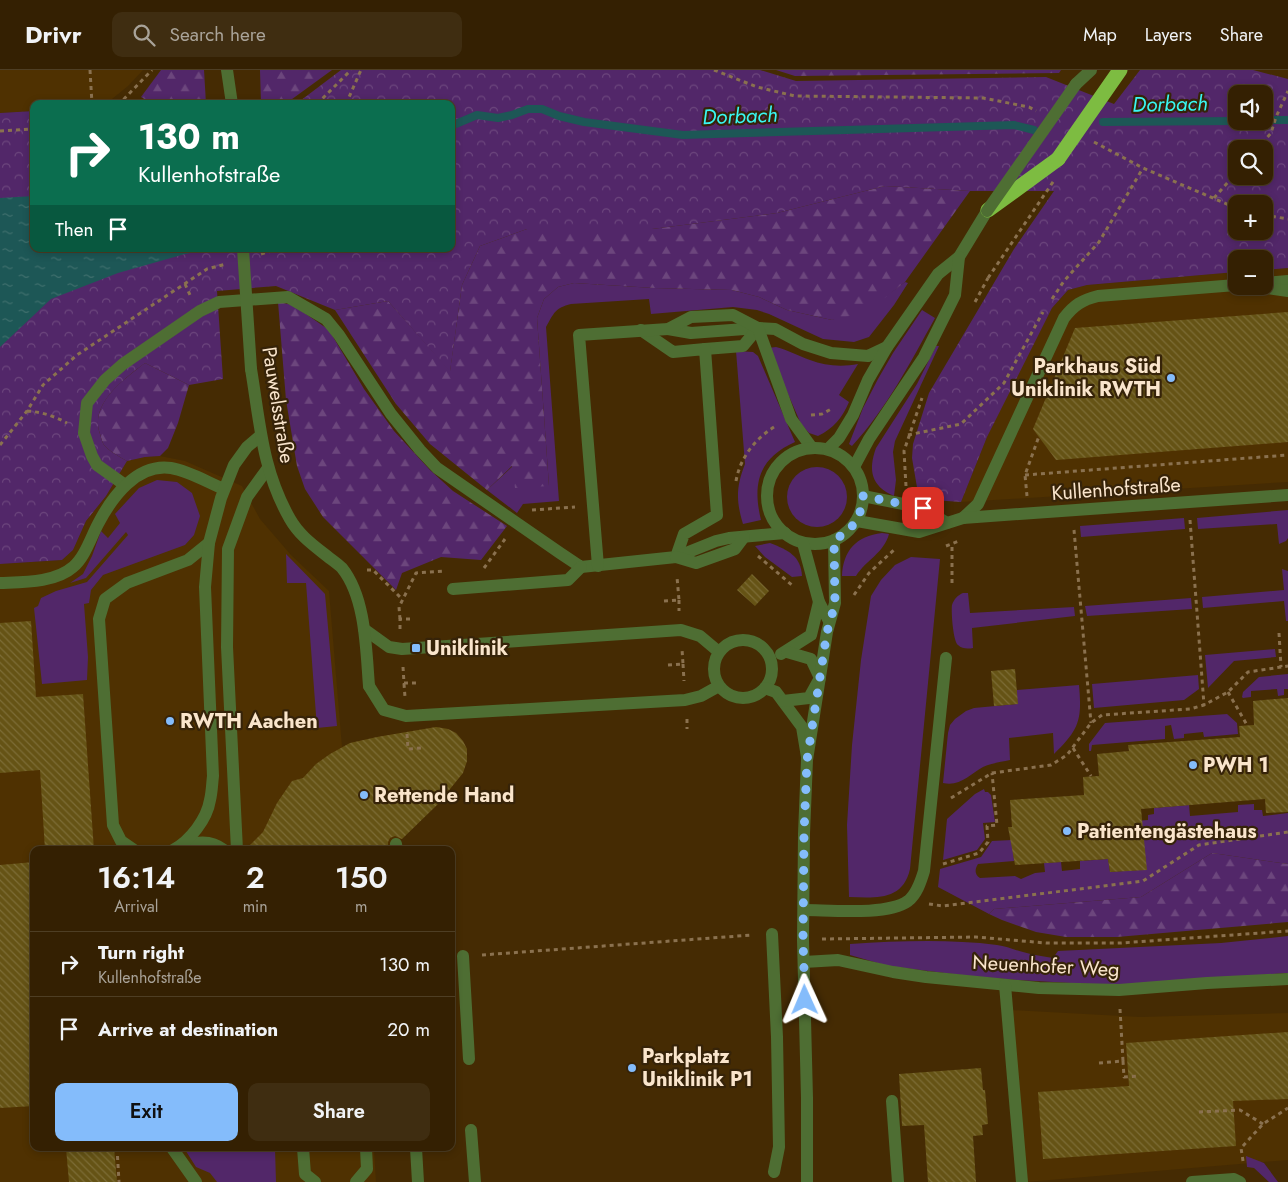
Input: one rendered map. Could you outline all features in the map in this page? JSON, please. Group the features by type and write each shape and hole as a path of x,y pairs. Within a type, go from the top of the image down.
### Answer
{"highway":[{"path":"987,211 1058,159 1120,70"}],"street":[{"path":"227,70 231,100"},
{"path":"231,100 232,70"},
{"path":"828,449 839,438 887,347 938,274 959,258 987,211 1076,84 1082,70"},
{"path":"1076,84 1091,70"},
{"name":"Pauwelsstraße","path":"243,252 251,369 260,436 268,468 277,493 291,520 306,540 342,568 351,584 362,615 369,686 384,710 406,716 685,700 701,696 719,686"},
{"path":"854,467 869,439 924,357 955,295 959,258"},
{"path":"1273,282 1288,281"},
{"path":"963,518 978,504 1064,318 1072,308 1083,300 1098,296 1228,286"},
{"path":"1273,289 1288,291"},
{"path":"126,485 97,465 84,433 87,404 105,380 123,364 200,311 219,302 288,297 326,319 339,335 391,414 437,468 581,567 676,557 716,541 784,533"},
{"path":"598,566 579,335 641,330 668,329 691,333 758,328 775,329 803,344 831,353 868,356 887,347"},
{"path":"641,330 673,352 742,346 758,328"},
{"path":"758,328 791,419 812,448"},
{"path":"676,557 684,534 717,515 705,349"},
{"path":"178,846 193,833 204,817 210,802 213,776 206,587 209,542 224,489 234,465 247,447 260,436"},
{"path":"812,448 828,449 842,456 854,467 861,481 862,509 847,533 834,540 819,544 803,543 784,533 774,521 768,505 768,489 773,473 782,460 796,452 812,448"},
{"path":"0,583 36,582 60,574 73,567 84,552 99,522 126,485 143,471 158,467 172,468 224,489"},
{"path":"237,846 227,647 228,549 247,497 268,468"},
{"path":"863,496 923,508 947,523"},
{"name":"Kullenhofstraße","path":"856,521 919,532 963,518 1288,496"},
{"path":"808,1182 803,940 804,834 807,760 829,621 835,604 834,540"},
{"path":"128,846 121,841 114,825 99,619 105,599 127,583 188,560 209,542"},
{"path":"803,543 819,602 829,621"},
{"path":"453,589 568,580 581,567"},
{"path":"770,659 787,652 811,635 819,602"},
{"path":"364,629 389,647 402,649 680,630 700,636 719,652"},
{"path":"746,640 756,644 764,650 770,659 772,669 770,679 759,694 751,697 733,697 725,693 715,678 715,660 719,652 726,645 736,641 746,640"},
{"path":"787,652 811,659 820,678"},
{"path":"804,910 874,910 900,905 912,896 921,883 924,871 946,658"},
{"path":"783,701 809,698 820,678"},
{"path":"765,688 776,692 802,728 807,760"},
{"path":"187,846 203,842 217,846"},
{"path":"765,934 777,1037 779,1147 774,1172"},
{"path":"463,956 469,1059"},
{"name":"Neuenhofer Weg","path":"804,962 838,960 901,974 1039,988 1119,990 1288,979"},
{"path":"1004,985 1022,1182"},
{"path":"892,1101 898,1182"},
{"path":"471,1130 475,1182"},
{"path":"174,1151 196,1182"},
{"path":"303,1151 305,1174 315,1182"},
{"path":"356,1182 367,1169 366,1151"},
{"path":"416,1151 418,1182"},
{"path":"1192,1182 1234,1179 1240,1182"}],"path":[{"path":"90,70 92,100"},
{"path":"123,100 152,70"},
{"path":"321,100 351,70"},
{"path":"348,100 361,70"},
{"path":"714,70 757,87 795,96 984,98 1029,107 1038,112"},
{"path":"1265,140 1271,133 1288,91"},
{"path":"0,131 30,129"},
{"path":"1090,140 1143,168 1228,204"},
{"path":"1050,302 1064,281 1099,242 1143,168"},
{"path":"1214,198 1228,182"},
{"path":"1273,216 1288,219"},
{"path":"0,445 27,411 43,385 77,356 207,269"},
{"path":"908,435 961,424 1004,383 1045,310"},
{"path":"904,490 907,485 904,450 925,390"},
{"path":"27,411 55,416 84,433"},
{"path":"735,488 736,478 744,457 767,432 781,423"},
{"path":"1025,474 1288,455"},
{"path":"1188,502 1204,705"},
{"path":"517,524 526,510 592,505"},
{"path":"1073,511 1090,723"},
{"path":"853,597 869,573 897,548 897,542"},
{"path":"952,545 952,583"},
{"path":"754,552 794,587"},
{"path":"664,601 679,600 676,557"},
{"path":"342,568 373,570 402,599"},
{"path":"1279,633 1281,666"},
{"path":"930,811 992,773 1051,766 1073,748 1090,723 1102,716 1190,709 1204,705 1228,692 1248,672 1288,666"},
{"path":"1228,692 1247,725"},
{"path":"1073,748 1091,776"},
{"path":"924,871 979,853 988,842 989,835 986,826 997,825 992,773"},
{"path":"912,896 933,906 943,906 1143,881 1199,844 1288,832"},
{"path":"803,940 976,937 1046,943 1120,943 1288,931"},
{"path":"463,956 765,934"},
{"path":"1119,990 1124,1077 1138,1076"},
{"path":"1099,1063 1123,1061"},
{"path":"1241,1148 1262,1124 1288,1108"},
{"path":"1199,1112 1240,1110 1262,1124"},
{"path":"117,1151 119,1182"}],"shaded area":[{"path":"0,70 143,70 128,86 111,100 30,100 30,111 0,113"},
{"path":"1288,268 1288,482 961,502 987,437 1022,366 1052,308 1068,290 1087,285 1228,273 1228,295 1273,295 1273,269"},
{"name":"RWTH Aachen","path":"160,456 185,461 242,486 260,519 291,555 329,591 342,747 350,743 377,737 436,727 448,729 456,733 467,749 467,761 463,773 437,805 392,846 30,846 30,1151 374,1151 376,1182 0,1182 0,564 62,560 73,550 86,521 106,496 127,461"},
{"path":"1009,1010 1140,1017 1288,1013 1288,1160 1026,1182"}],"green space":[{"path":"161,70 204,70 206,100 146,100 141,97"},
{"path":"260,70 332,70 291,100 261,100"},
{"path":"341,70 760,70 796,81 1046,77 1114,104 1140,70 1253,70 1288,79 1288,268 1273,269 1273,250 1228,250 1228,273 1087,285 1068,290 1052,308 987,437 961,502 919,499 912,458 913,444 929,393 1014,249 1054,191 970,191 885,186 777,213 652,229 527,229 480,246 462,285 450,372 388,301 335,310 276,286 217,291 223,379 189,385 145,363 128,377 110,393 99,412 98,423 104,445 127,461 106,496 86,521 73,550 62,560 0,564 0,113 30,111 30,252 455,252 455,100 301,100"},
{"path":"776,70 1061,70 1059,73 795,76"},
{"path":"885,186 970,191 905,282 868,311 832,320 787,310 759,297 732,290 574,283 558,287 544,299 537,318 549,486 515,488 512,466 487,490 430,444 396,404 335,310 388,301 450,371 462,285 480,246 527,229 652,229 777,213"},
{"path":"905,282 908,283 894,305 869,337 854,342 823,339 769,314 757,310 733,307 651,314 649,299 571,304 561,307 553,315 546,327 559,501 523,504 517,513 487,490 513,466 549,486 537,318 544,299 558,287 574,283 732,290 759,297 787,310 832,320 886,296"},
{"path":"278,302 293,305 329,330 364,389 394,431 430,470 453,491 507,526 481,560 441,557 402,573 396,590 323,517 305,489 297,466 286,400"},
{"path":"922,310 935,318 887,401 852,446 849,444 863,408 893,353"},
{"path":"936,346 939,346 895,441 893,452 896,480 894,496 880,487 873,476 872,463 876,448 917,384"},
{"path":"776,347 822,364 840,366 858,364 839,395 849,402 837,422 824,433 818,436 809,433 801,424 768,348"},
{"path":"736,351 753,352 758,356 795,442 773,456 761,473 757,494 761,520 743,524 738,494 745,464"},
{"path":"145,363 189,385 178,423 168,448 160,456 127,461 103,444 98,423 99,412 110,393"},
{"path":"817,467 833,472 838,476 842,481 847,497 842,513 838,518 833,522 817,527 801,522 796,518 792,513 787,497 792,481 796,476 801,472"},
{"path":"157,480 177,482 192,493 200,516 194,535 185,545 103,575 91,590 89,603 84,604 88,657 87,680 42,684 34,608 38,606 41,598 56,591 87,582 128,535 126,532 86,578 70,583 83,574 101,531 108,538 120,523 115,514 139,488"},
{"path":"1288,510 1288,538 1279,544 1277,524 1198,529 1197,518"},
{"path":"1184,518 1185,529 1081,537 1080,526"},
{"path":"882,533 889,534 887,541 856,576 842,576 845,559 853,546 865,537"},
{"path":"770,543 782,548 796,559 802,576 792,577 765,557 755,546"},
{"path":"286,554 325,594 337,726 317,728 306,583 287,583"},
{"path":"911,557 940,559 910,869 901,887 894,892 869,898 849,897 847,825 852,745 861,660 871,596 881,580 895,565"},
{"path":"1282,569 1288,571 1288,621 1286,621 1284,601 1203,608 1202,597 1284,590"},
{"path":"963,593 968,593 970,613 1074,607 1075,616 972,628 973,648 965,648 956,642 952,613 954,601"},
{"path":"1191,598 1192,609 1087,616 1085,606"},
{"path":"1275,649 1276,657 1234,661 1208,688 1205,655"},
{"path":"1288,674 1288,689 1284,689 1284,695 1278,696 1277,689 1251,691 1251,697 1242,697 1243,692 1259,677"},
{"path":"1198,675 1199,689 1184,700 1094,708 1092,684"},
{"path":"1079,685 1080,707 1077,723 1069,737 1054,754 1053,733 1009,738 1010,760 983,767 960,782 943,783 950,725 966,711 974,708 1017,704 1017,690"},
{"path":"1227,714 1237,723 1238,734 1204,737 1203,732 1184,734 1184,738 1174,739 1171,725 1165,726 1165,739 1092,745 1091,751 1089,751 1089,744 1105,723"},
{"path":"984,789 985,792 991,795 995,822 983,823 985,839 977,850 943,860 947,819 975,794"},
{"path":"1254,804 1254,810 1262,810 1263,816 1288,813 1288,864 1212,853 1141,897 994,909 989,914 938,887 940,869 981,857 992,841 1012,840 1014,861 978,864 976,871 980,878 1015,876 1021,879 1035,873 1045,872 1044,863 1061,862 1062,871 1080,869 1080,861 1108,859 1110,872 1140,870 1136,821 1148,820 1148,815 1154,814 1154,808 1189,805 1190,816 1238,812 1238,805"},
{"path":"1212,853 1288,864 1288,922 1117,937 1066,937 1036,932 989,914 994,909 1141,897"},
{"path":"1288,936 1288,973 1132,984 1089,984 969,976 888,966 850,955 850,944 942,941 1004,946 1030,954 1053,958 1058,951 1221,943"},
{"path":"186,1151 275,1151 276,1182 217,1182 210,1173 196,1167"},
{"path":"1246,1156 1264,1163 1278,1182 1269,1182 1254,1168 1247,1167"}],"water":[{"path":"30,196 30,252 196,252 118,273 51,299 0,347 0,198"}],"building":[{"name":"Parkhaus Süd Uniklinik RWTH","path":"1288,312 1288,442 1056,460 1033,429 1075,328"},
{"path":"752,574 769,591 755,606 737,590"},
{"path":"31,621 36,697 83,694 94,846 45,846 40,770 0,773 0,623"},
{"path":"1015,669 1018,704 994,706 991,671"},
{"path":"1288,698 1288,812 1266,813 1265,799 1141,809 1147,870 1110,872 1108,859 1015,865 1008,827 1012,827 1010,800 1084,795 1083,777 1099,776 1097,754 1129,751 1128,745 1240,737 1239,726 1254,725 1253,701"},
{"name":"Rettende Hand","path":"436,727 448,729 456,733 467,749 467,761 463,773 437,805 402,839 395,836 390,838 388,846 249,846 263,832 277,803 292,781 303,778 316,764 350,743"},
{"path":"30,862 30,1106 0,1108 0,865"},
{"path":"1288,1032 1288,1099 1233,1101 1236,1146 1043,1159 1038,1092 1129,1086 1126,1043"},
{"path":"981,1068 988,1124 982,1125 983,1135 973,1136 976,1182 928,1182 924,1125 902,1126 899,1074"},
{"path":"66,1151 114,1151 117,1182 69,1182"}],"waterway":[{"name":"Dorbach","path":"455,124 477,115 498,118 528,109 542,109 559,116 584,122 683,135 1014,125 1034,130"},
{"name":"Dorbach","path":"1273,120 1288,120"},
{"name":"Dorbach","path":"1103,122 1228,121"}],"place":[{"name":"Parkhaus Süd Uniklinik RWTH","path":"1171,378"},
{"name":"Uniklinik","path":"416,648"},
{"name":"RWTH Aachen","path":"170,721"},
{"name":"PWH 1","path":"1193,765"},
{"name":"Rettende Hand","path":"364,795"},
{"name":"Patientengästehaus","path":"1067,831"},
{"name":"Parkplatz Uniklinik P1","path":"632,1068"}],"route":[{"path":"805,1000 803,940 807,760 827,632 835,604 834,540 847,533 856,521 862,509 863,496 923,508"}]}
